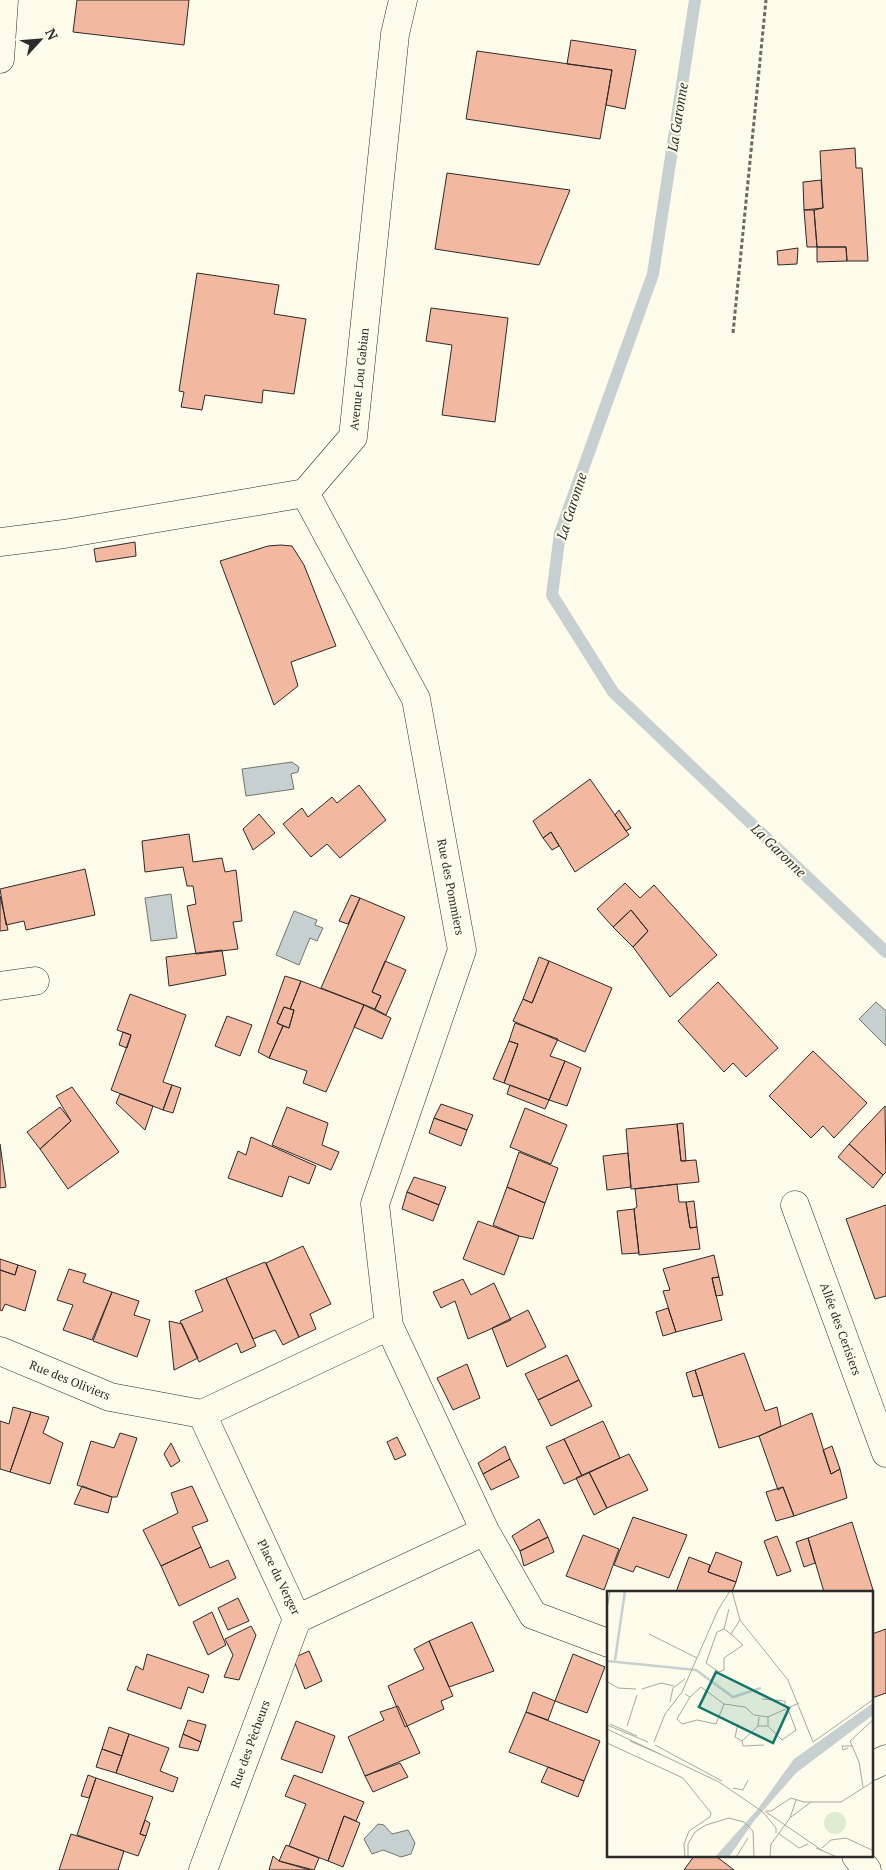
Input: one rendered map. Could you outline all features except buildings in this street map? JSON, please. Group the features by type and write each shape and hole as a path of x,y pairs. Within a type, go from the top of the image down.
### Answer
{"street":[{"path":"0,60 4,0"},
{"name":"Avenue Lou Gabian","path":"305,493 353,437 395,34 403,0"},
{"path":"0,542 64,534 305,493"},
{"name":"Rue des Pommiers","path":"305,493 416,699 462,950 376,1204 389,1326"},
{"path":"0,986 35,981"},
{"name":"Allée des Cerisiers","path":"795,1205 886,1453"},
{"path":"202,1414 389,1326 485,1531 533,1615 607,1643"},
{"name":"Rue des Oliviers","path":"0,1351 110,1397 202,1414"},
{"name":"Place du Verger","path":"202,1414 297,1619 485,1531"},
{"name":"Rue des Pêcheurs","path":"203,1870 297,1619"},
{"path":"874,1765 886,1759"},
{"path":"858,1858 867,1870"}],"path":[{"path":"733,333 766,0"}],"shaded area":[{"path":"292,762 299,767 298,772 291,774 294,789 246,796 242,769"},
{"path":"171,894 177,938 151,941 145,898"},
{"path":"294,911 317,920 315,925 323,928 317,941 310,938 299,965 276,955"},
{"path":"876,1002 886,1011 886,1046 859,1019"},
{"path":"378,1824 384,1825 392,1834 408,1830 415,1843 411,1854 401,1857 383,1850 372,1854 364,1839"}],"waterway":[{"name":"La Garonne","path":"695,0 653,274 560,533 552,595 613,692 886,952"}]}
